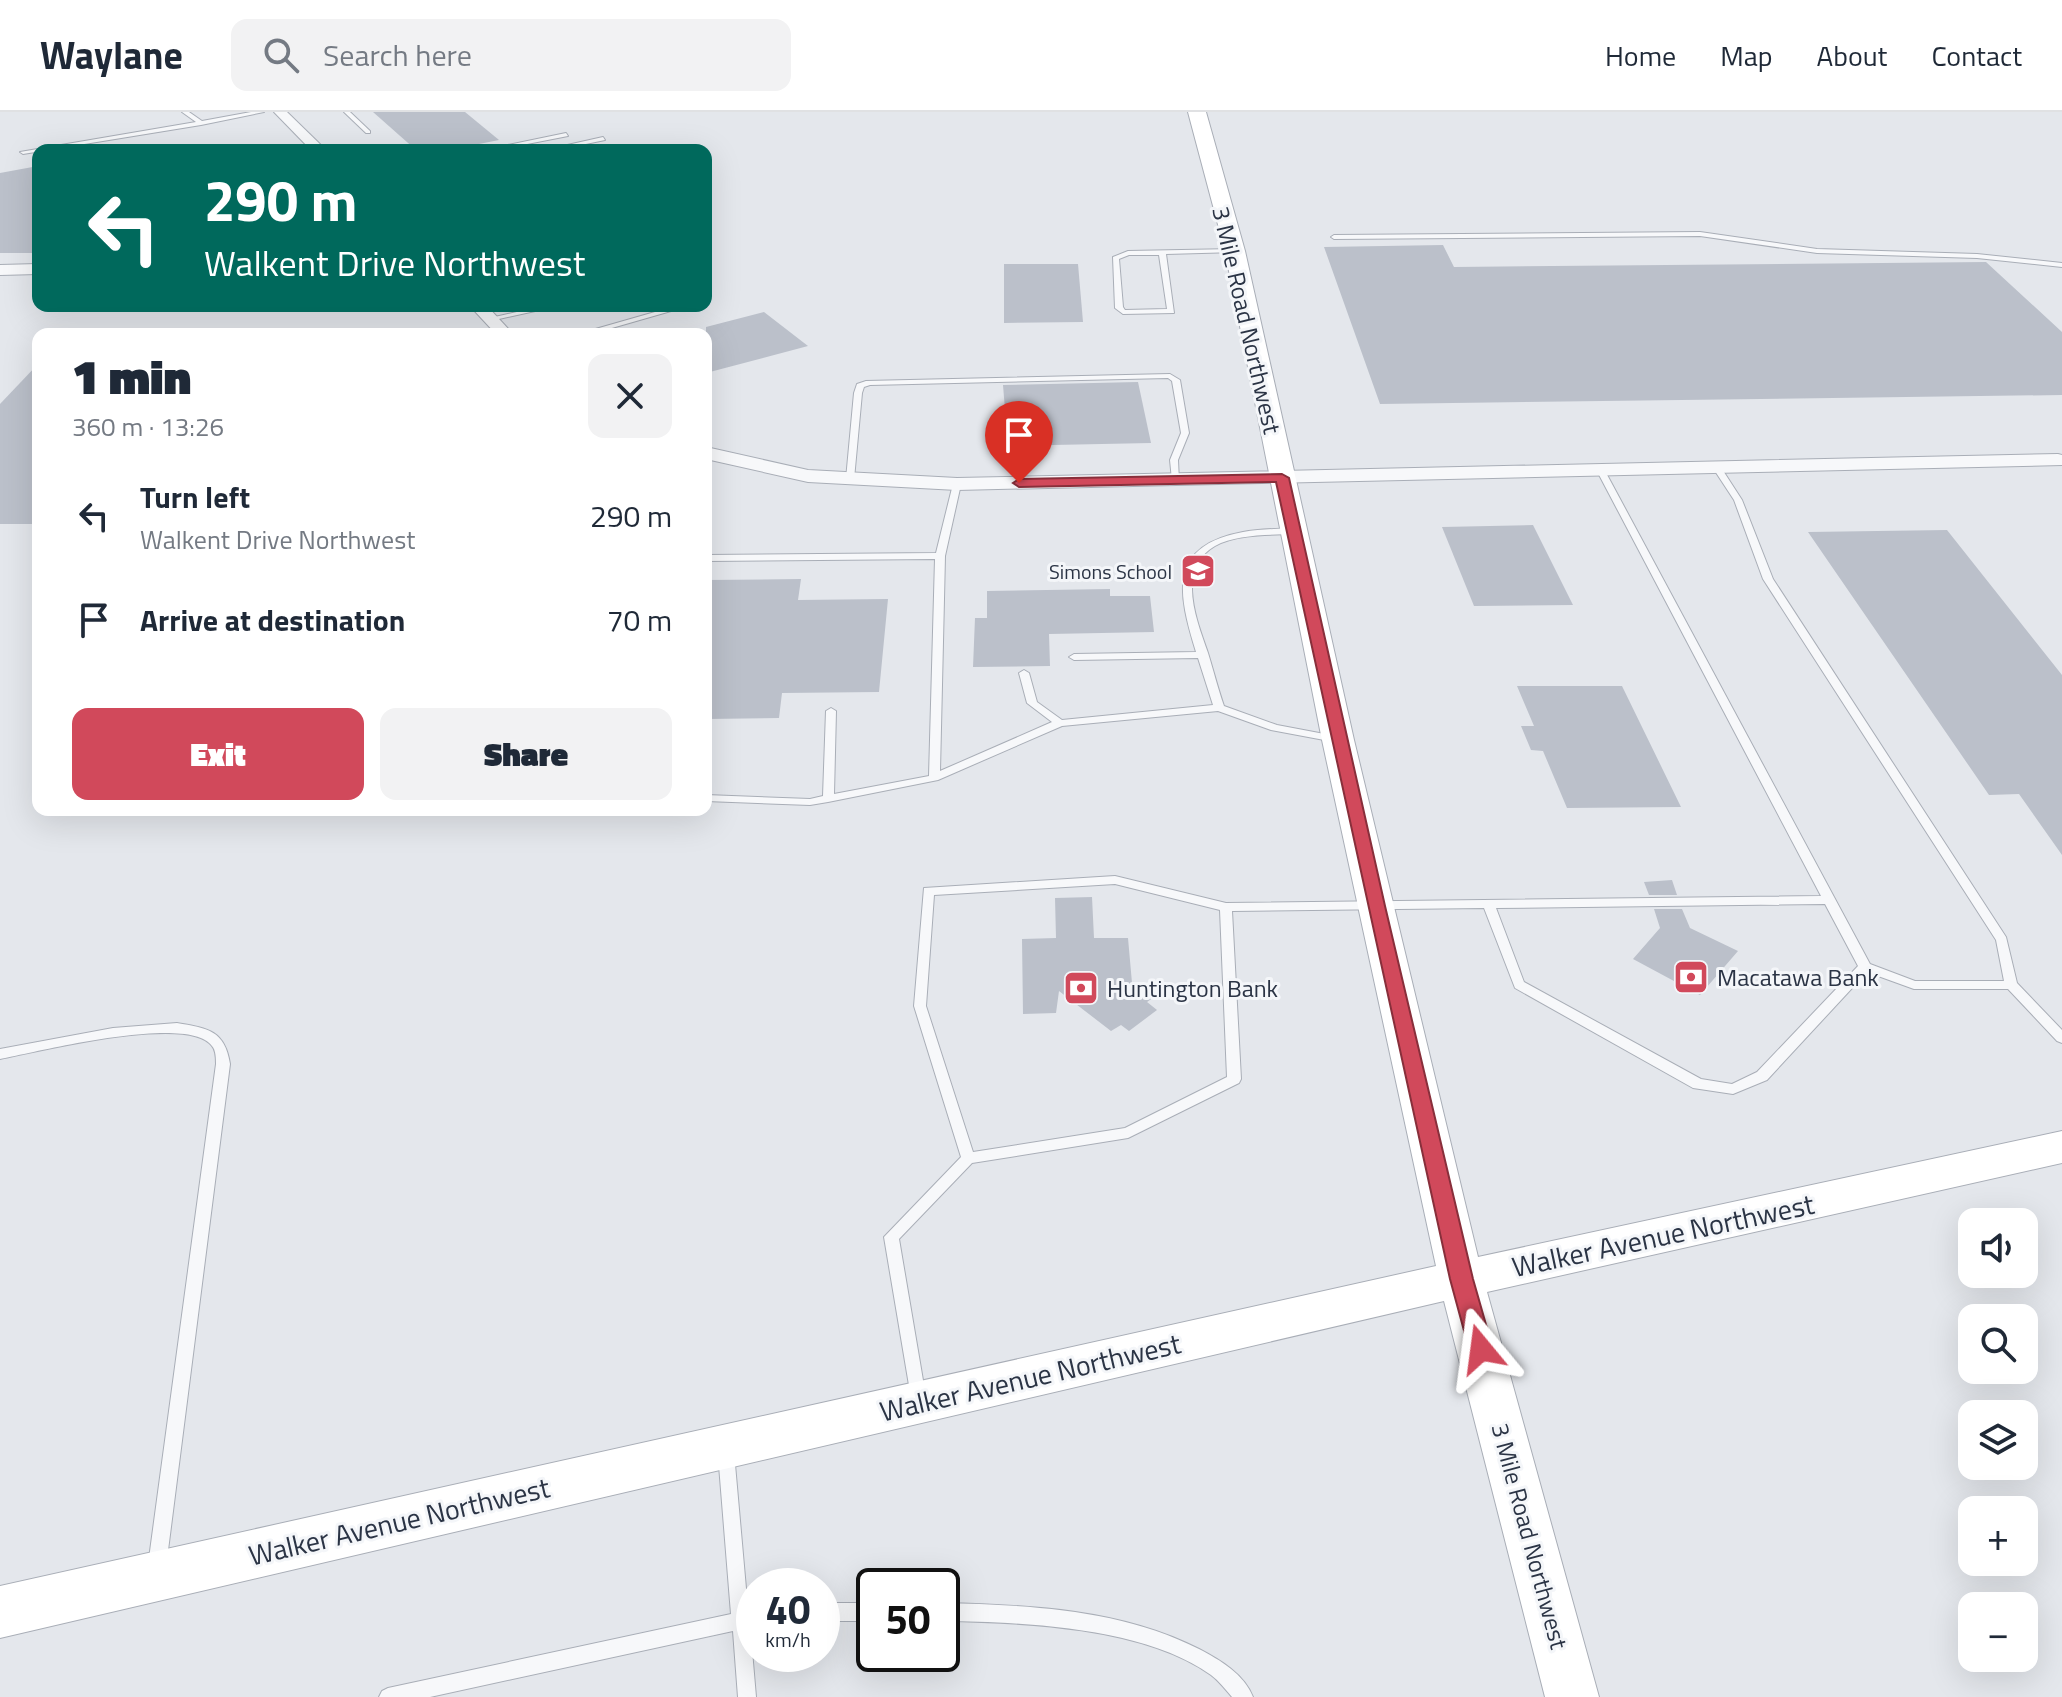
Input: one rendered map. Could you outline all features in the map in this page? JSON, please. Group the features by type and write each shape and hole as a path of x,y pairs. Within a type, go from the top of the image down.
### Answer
{"main road":[{"name":"3 Mile Road Northwest","path":"1197,112 1235,251 1338,740 1461,1279 1572,1697"},
{"name":"Walker Avenue Northwest","path":"0,1612 1461,1279 2062,1147"}],"street":[{"path":"280,112 313,144"},
{"path":"0,270 32,269"},
{"path":"483,312 498,328"},
{"path":"712,455 808,476 957,484 2060,460"}],"lane":[{"path":"185,112 201,123"},
{"path":"72,144 261,112"},
{"path":"347,112 368,132"},
{"path":"519,144 566,135"},
{"path":"578,144 603,139"},
{"path":"23,152 32,151"},
{"path":"1334,237 1700,234 1832,252 1915,252 2062,265"},
{"path":"1162,252 1171,311 1123,312 1119,308 1115,258 1128,253 1162,252 1235,251"},
{"path":"498,328 539,312"},
{"path":"604,328 663,312"},
{"path":"850,479 858,393 860,386 869,383 1170,376 1176,380 1185,433 1174,460 1176,480"},
{"path":"1717,468 1738,500 1768,579 2002,940 2011,985 2062,1038"},
{"path":"1601,471 1865,967 1914,985 2011,985"},
{"path":"934,778 940,556 957,484"},
{"path":"1219,708 1185,591 1186,570 1197,551 1241,533 1295,531"},
{"path":"712,558 940,556"},
{"path":"1074,657 1204,655"},
{"path":"1024,673 1032,703 1060,723"},
{"path":"712,798 810,802 828,799 934,778 1060,723 1219,708 1275,728 1338,740"},
{"path":"828,799 831,711"},
{"path":"968,1158 920,1006 928,891 1115,880 1226,907 1830,900"},
{"path":"1489,904 1519,985 1698,1084 1733,1089 1762,1076 1865,967"},
{"path":"919,1403 891,1237 968,1158 1128,1133 1234,1079 1226,907"},
{"path":"0,1054 168,1026 198,1030 217,1042 221,1051 223,1064 156,1576"},
{"path":"725,1447 741,1568"},
{"path":"960,1612 997,1612 1140,1632 1215,1667 1244,1697"},
{"path":"388,1697 736,1622"},
{"path":"747,1672 747,1697"}],"building":[{"path":"373,112 465,112 499,140 479,144 409,144"},
{"path":"32,167 32,253 0,253 0,173"},
{"path":"1443,245 1454,267 1986,262 2062,332 2062,395 1380,404 1324,247"},
{"path":"1004,264 1078,264 1083,322 1004,323"},
{"path":"764,312 808,346 712,371 712,328 706,327"},
{"path":"32,370 32,524 0,524 0,404"},
{"path":"1138,382 1151,443 1008,446 1003,385"},
{"path":"1533,525 1573,605 1474,606 1442,527"},
{"path":"1947,530 2062,675 2062,855 2019,794 1989,795 1808,532"},
{"path":"801,579 798,600 888,599 879,692 782,693 779,718 712,719 712,580"},
{"path":"1110,589 1110,596 1150,596 1154,632 1049,634 1050,666 973,667 975,618 987,618 987,591"},
{"path":"1517,686 1622,686 1681,807 1567,808 1543,751 1531,750 1521,726 1534,726"},
{"path":"1672,880 1677,895 1649,895 1644,882"},
{"name":"Huntington Bank","path":"1092,897 1094,938 1128,938 1132,983 1154,997 1147,1002 1157,1010 1129,1031 1121,1025 1111,1031 1059,991 1056,1013 1023,1014 1022,939 1056,938 1055,898"},
{"name":"Macatawa Bank","path":"1654,909 1682,909 1690,928 1738,951 1700,995 1633,959 1660,928"}],"place":[{"name":"Simons School","path":"1198,571"},
{"name":"Macatawa Bank","path":"1691,977"},
{"name":"Huntington Bank","path":"1081,988"}],"route":[{"path":"1019,483 1282,478 1338,740 1461,1279 1481,1349"}]}
